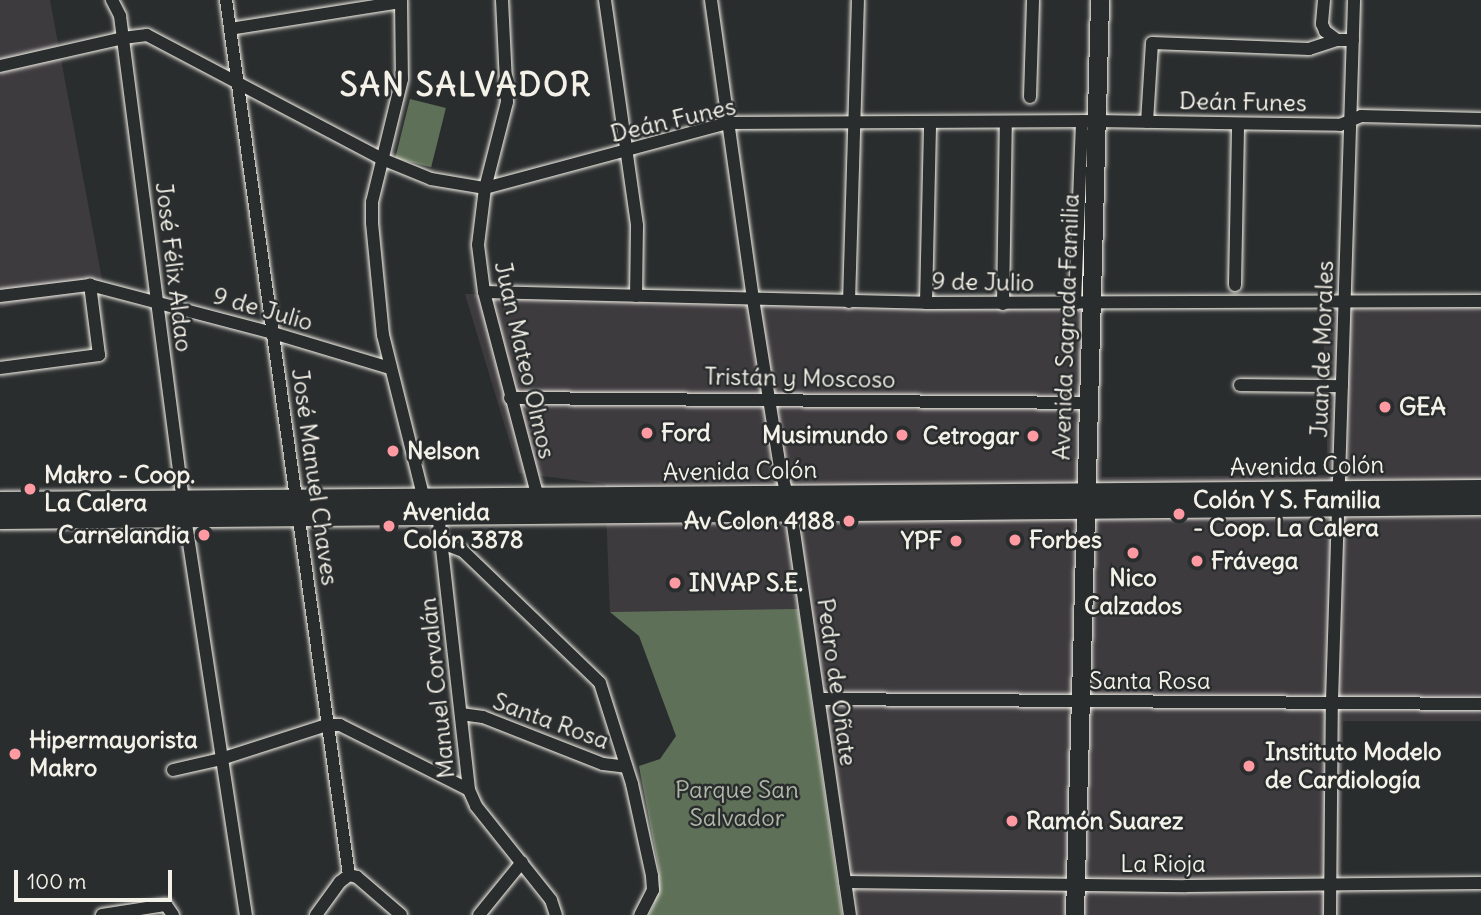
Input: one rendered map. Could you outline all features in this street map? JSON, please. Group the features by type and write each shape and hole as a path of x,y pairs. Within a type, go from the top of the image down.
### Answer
{"main road":[{"name":"Avenida Sagrada Familia","path":"1075,915 1080,884 1089,403 1084,304 1088,121 1100,0"},
{"name":"Avenida Colón","path":"0,519 184,509 299,508 438,513 789,503 1339,498 1481,489"},
{"name":"Avenida Colón","path":"299,508 423,496 789,503"},
{"name":"Avenida Colón","path":"1339,498 1481,505"},
{"name":"Avenida Colón","path":"0,501 184,509"},
{"name":"Avenida Sagrada Familia","path":"1080,884 1084,915"}],"street":[{"name":"José Félix Aldao","path":"112,0 120,16 184,509 246,915"},
{"name":"José Manuel Chaves","path":"226,0 349,875"},
{"name":"Juan Mateo Olmos","path":"502,0 507,102 485,188 478,233 484,292 538,498"},
{"path":"605,0 637,226 636,296"},
{"name":"Pedro de Oñate","path":"711,0 753,299 789,503 850,915"},
{"path":"849,302 858,0"},
{"path":"1030,97 1034,0"},
{"path":"1324,0 1321,24 1325,32 1337,40"},
{"name":"Juan de Morales","path":"1330,915 1332,701 1354,0"},
{"path":"230,29 401,1 402,79 372,202 372,223 379,309 390,368 423,496"},
{"name":"Deán Funes","path":"0,66 147,35 238,86 382,159 431,179 485,188 728,123 1088,121 1340,125 1361,116 1481,119"},
{"path":"1147,122 1149,46 1152,43 1309,49 1337,40 1353,40"},
{"path":"926,303 930,122"},
{"path":"1003,304 1006,122"},
{"path":"1235,285 1238,124"},
{"path":"0,368 99,355 90,285"},
{"name":"9 de Julio","path":"0,296 90,285 274,333 390,368"},
{"name":"9 de Julio","path":"484,292 1003,304 1344,300 1481,302"},
{"path":"1240,385 1342,386"},
{"name":"Tristán y Moscoso","path":"510,398 769,398 1089,403"},
{"name":"Manuel Corvalán","path":"438,513 469,790 476,806 551,900 556,915"},
{"path":"442,544 463,551 597,678 626,767 653,885 640,915"},
{"name":"Santa Rosa","path":"818,699 1481,704"},
{"name":"Santa Rosa","path":"461,714 483,717 603,764 626,767"},
{"path":"173,770 221,759 327,725 347,727 469,790"},
{"path":"478,915 522,862"},
{"path":"316,915 340,882 349,875 357,877 401,915"},
{"name":"La Rioja","path":"845,882 1481,883"},
{"path":"102,915 166,905 173,913"}],"shaded area":[{"path":"0,0 50,0 104,290 0,308"},
{"path":"1322,293 1481,296 1481,721 1343,721 1341,915 859,915 808,610 610,612 605,484 519,473 465,294 1092,304 1101,315 1102,477 1328,475"}],"green space":[{"path":"410,99 446,108 431,167 395,158"},
{"name":"Parque San Salvador","path":"798,609 842,915 649,915 654,904 659,871 639,766 660,759 676,736 639,636 610,612"}],"place":[{"name":"GEA","path":"1385,407"},
{"name":"Ford","path":"647,433"},
{"name":"Musimundo","path":"902,435"},
{"name":"Cetrogar","path":"1033,436"},
{"name":"Nelson","path":"393,451"},
{"name":"Makro - Coop. La Calera","path":"30,489"},
{"name":"Colón Y S. Familia - Coop. La Calera","path":"1179,514"},
{"name":"Av Colon 4188","path":"849,521"},
{"name":"Avenida Colón 3878","path":"389,526"},
{"name":"Carnelandia","path":"204,535"},
{"name":"Forbes","path":"1015,540"},
{"name":"YPF","path":"956,541"},
{"name":"Nico Calzados","path":"1133,553"},
{"name":"Frávega","path":"1197,561"},
{"name":"INVAP S.E.","path":"675,583"},
{"name":"Hipermayorista Makro","path":"15,754"},
{"name":"Instituto Modelo de Cardiología","path":"1249,766"},
{"name":"Ramón Suarez","path":"1012,821"}],"district":[{"name":"SAN SALVADOR","path":"466,85"}]}
